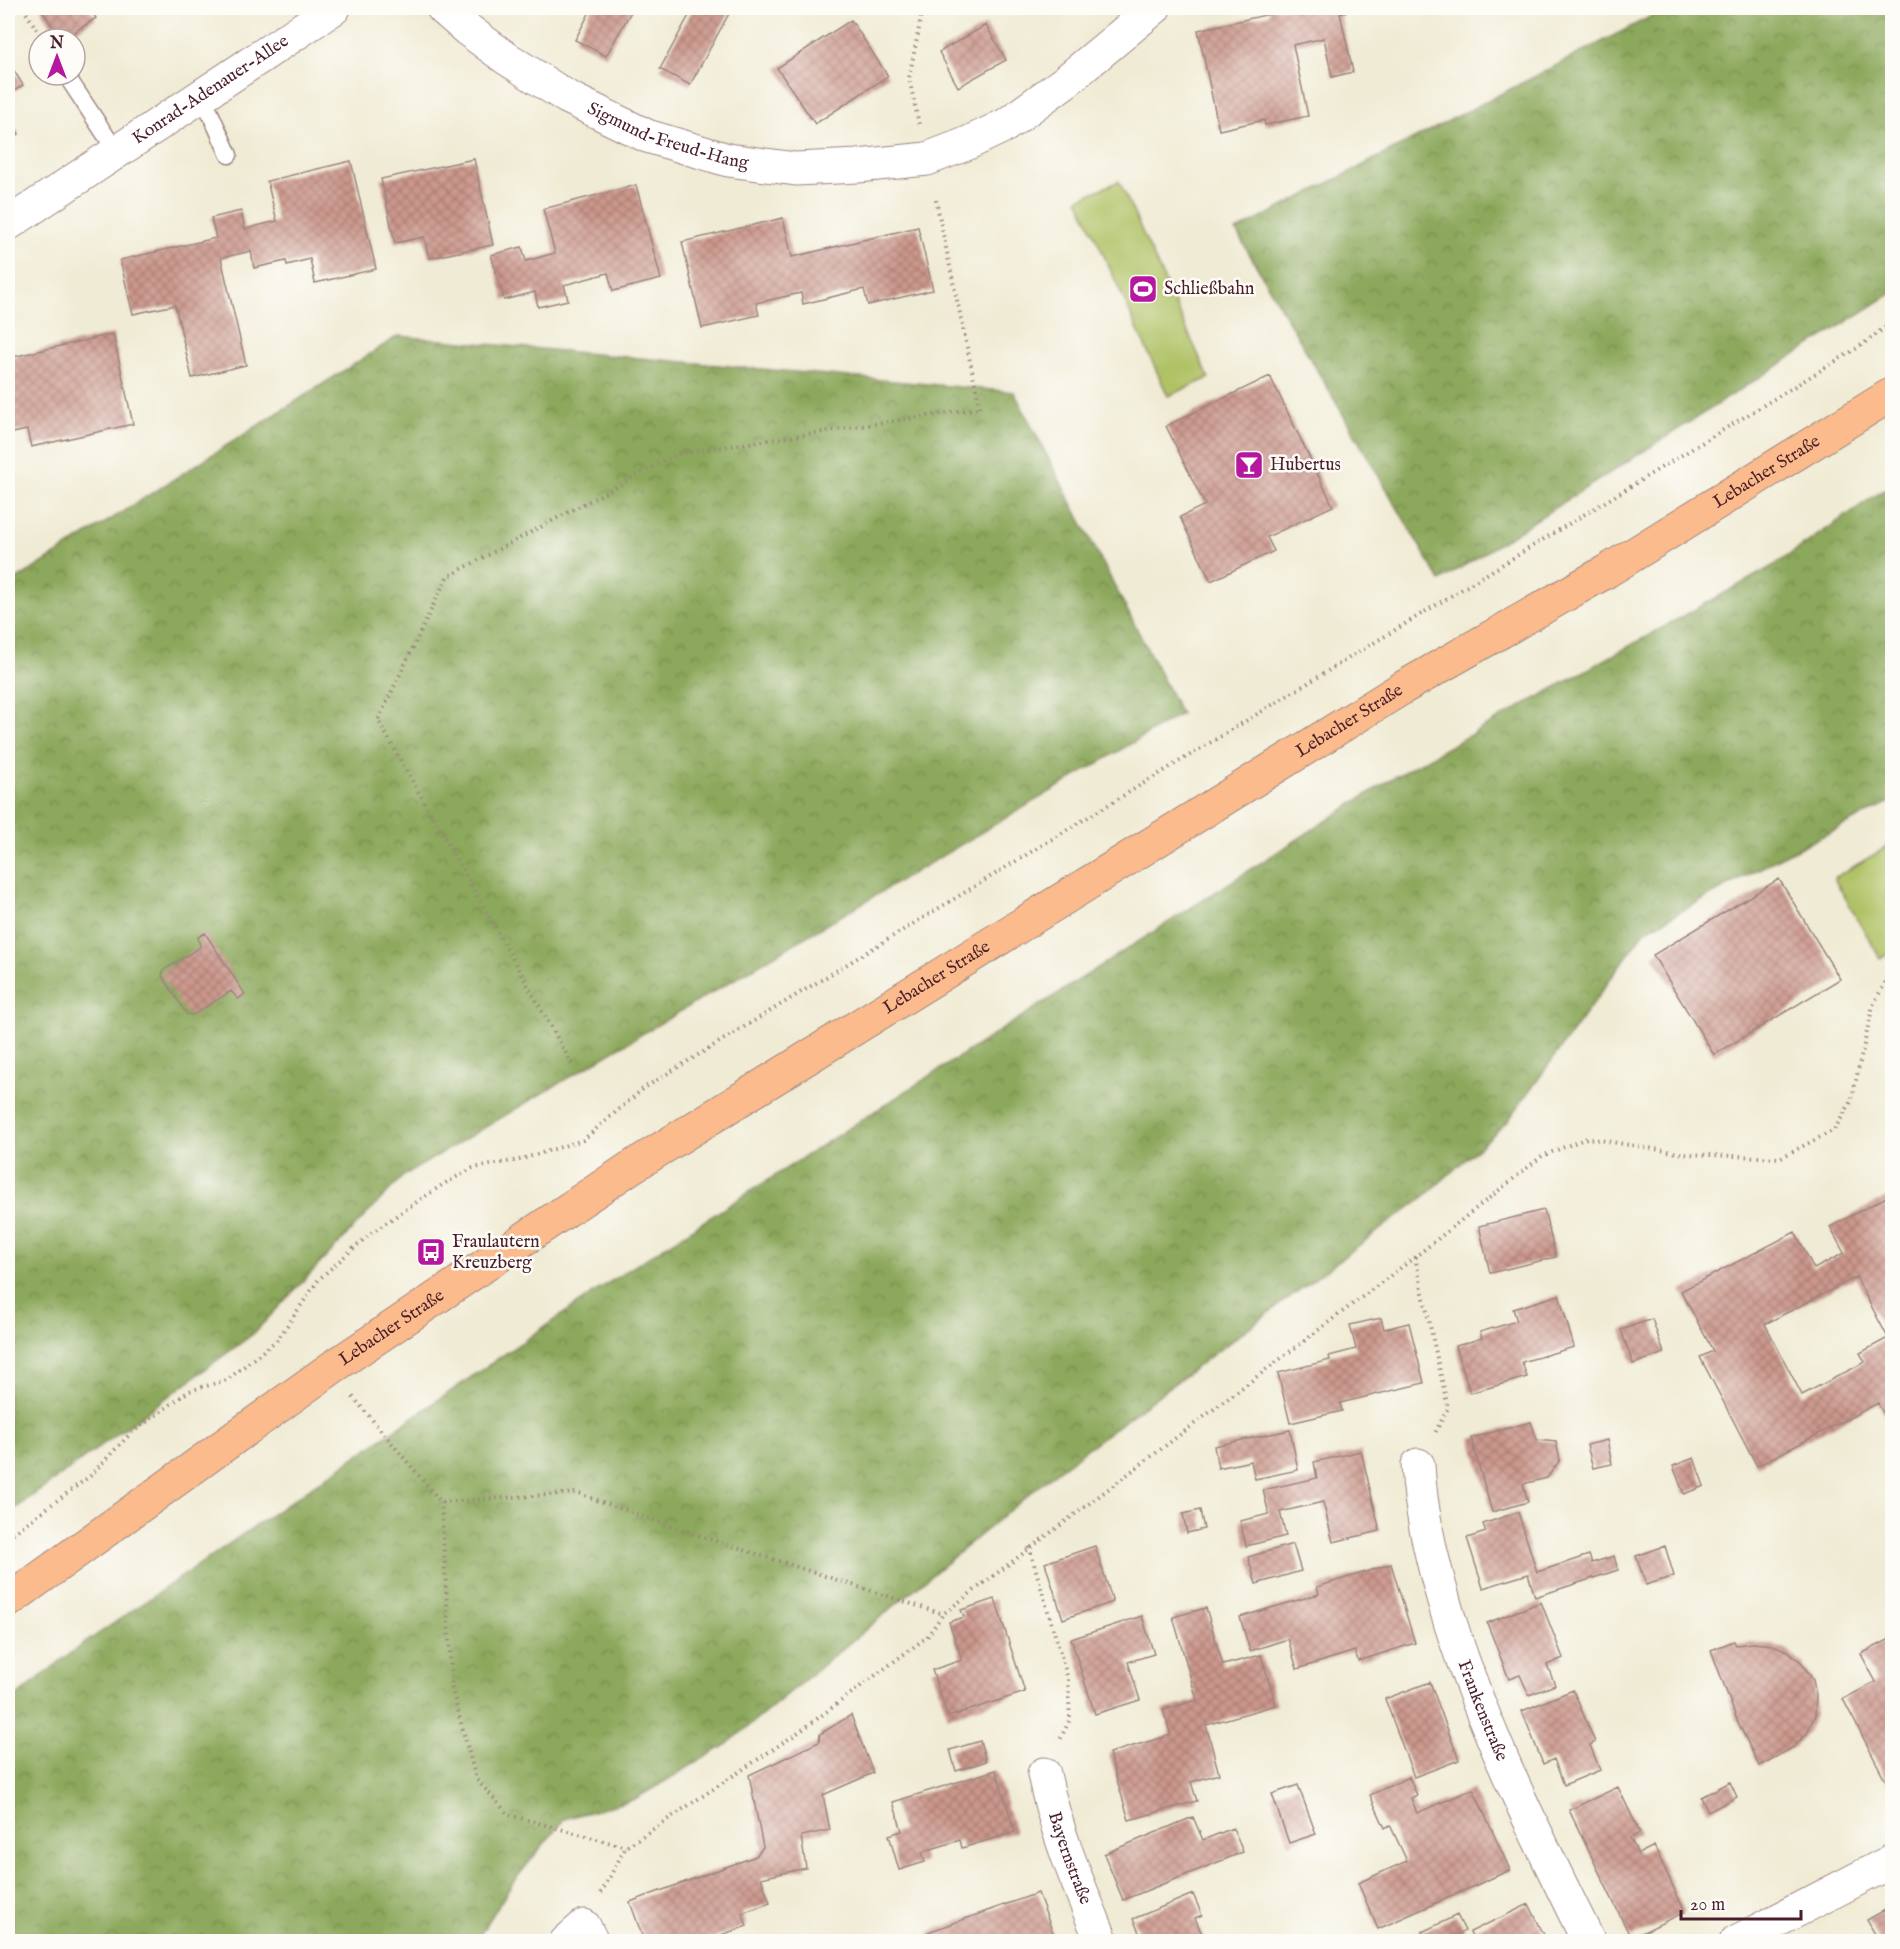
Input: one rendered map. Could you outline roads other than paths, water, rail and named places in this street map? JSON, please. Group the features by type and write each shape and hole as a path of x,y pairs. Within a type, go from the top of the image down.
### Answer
{"main road":[{"name":"Lebacher Straße","path":"8,1601 330,1369 630,1168 1404,687 1607,571 1893,394"}],"street":[{"name":"Konrad-Adenauer-Allee","path":"8,224 334,8"},
{"name":"Sigmund-Freud-Hang","path":"443,8 506,58 567,97 647,136 728,160 796,169 927,159 966,144 1006,125 1066,81 1154,8"},
{"name":"Frankenstraße","path":"1418,1465 1424,1526 1461,1654 1526,1812 1589,1941"},
{"name":"Bayernstraße","path":"1044,1774 1051,1808 1067,1859 1102,1941"},
{"path":"1736,1941 1893,1861"}],"lane":[{"name":"Konrad-Adenauer-Allee","path":"74,87 116,152"},
{"path":"202,95 229,155"}],"place":[{"name":"Schließbahn","path":"1143,289"},
{"name":"Hubertus","path":"1249,465"},
{"name":"Fraulautern Kreuzberg","path":"431,1252"}]}
